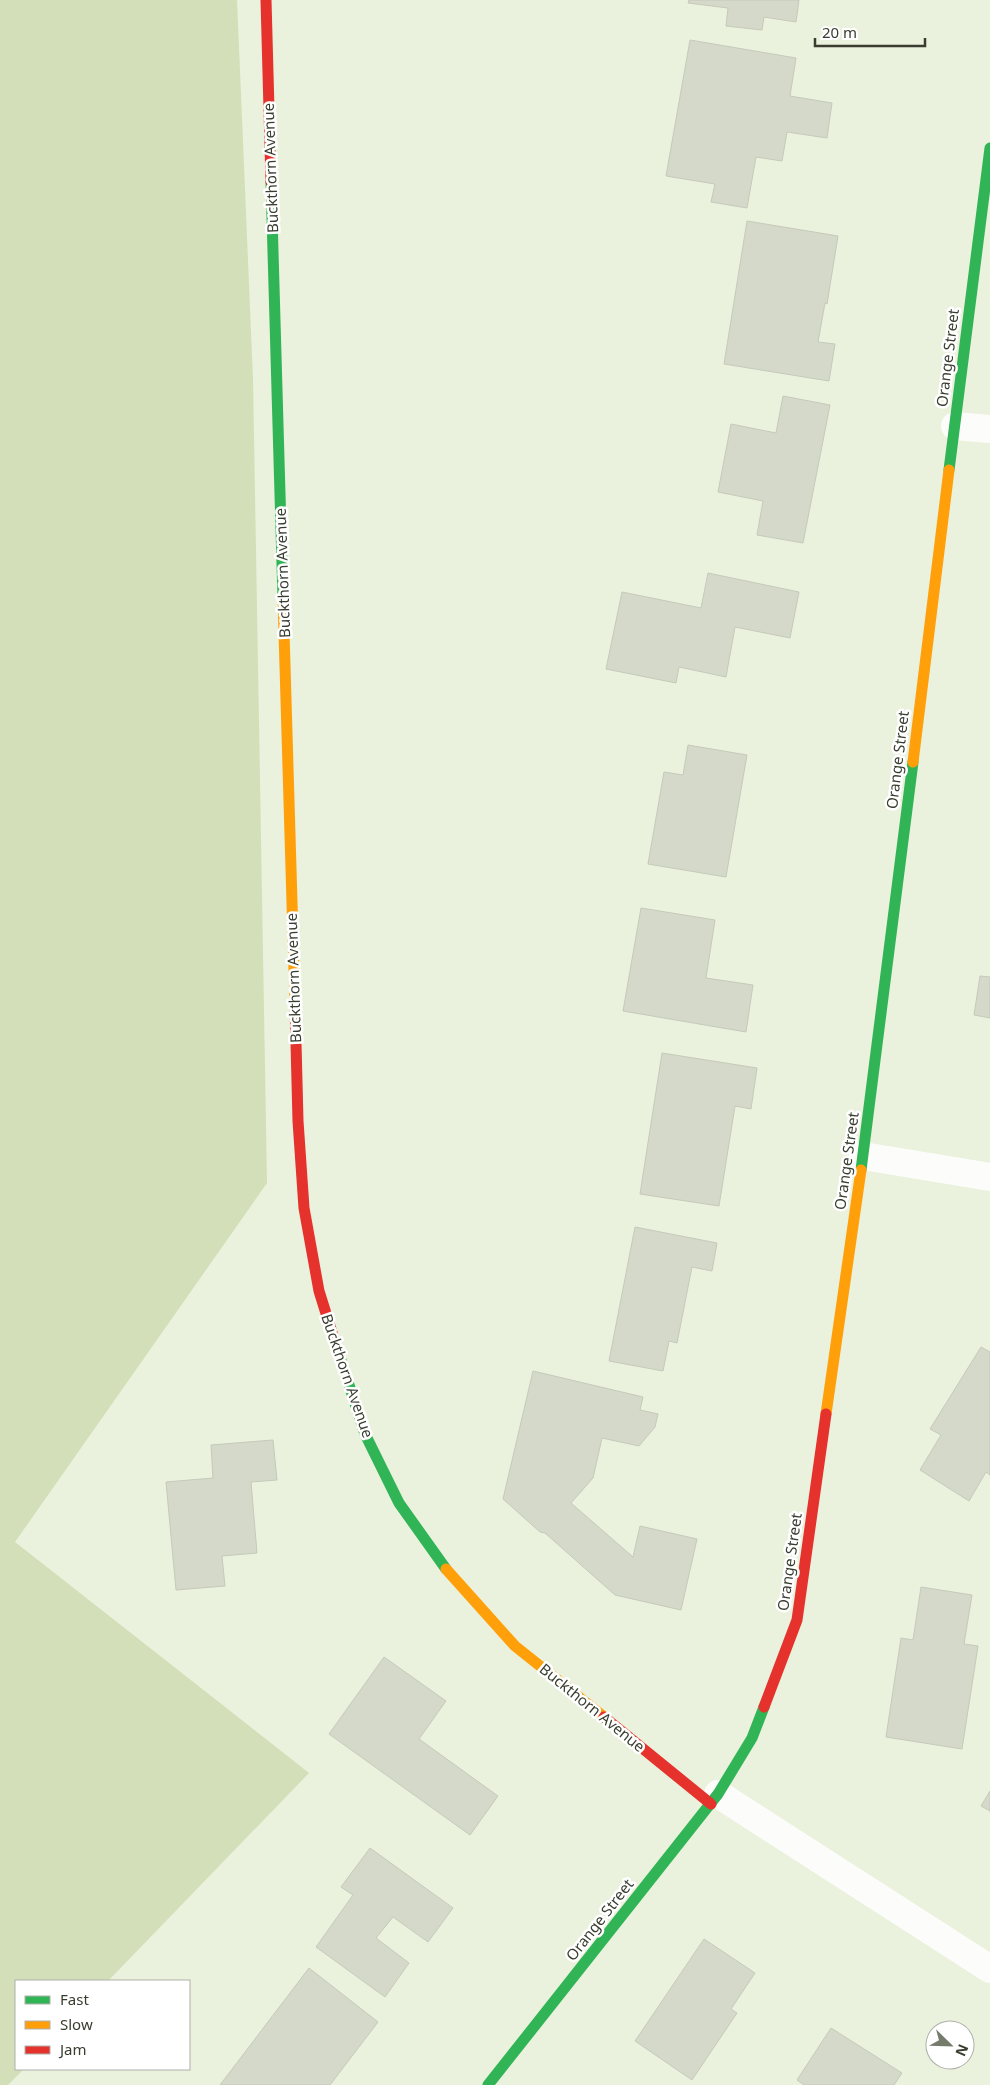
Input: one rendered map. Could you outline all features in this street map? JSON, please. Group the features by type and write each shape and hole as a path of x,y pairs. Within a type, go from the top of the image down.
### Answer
{"street":[{"name":"Buckthorn Avenue","path":"266,0 298,1121 304,1208 318,1291 365,1434 399,1503 440,1562 515,1646 714,1799 990,1970"},
{"name":"Orange Street","path":"488,2085 714,1799 752,1738 797,1620 863,1156 990,148"},
{"path":"955,426 990,429"},
{"path":"863,1156 990,1177"}],"green space":[{"path":"0,0 237,0 253,379 267,1183 15,1542 309,1773 109,1980 15,1980 15,2070 23,2070 8,2085 0,2085"}],"building":[{"path":"689,0 799,0 796,22 764,17 762,30 726,26 728,8 688,3"},
{"path":"690,40 796,58 790,96 832,103 827,138 787,132 782,161 756,157 747,208 711,202 715,184 666,176"},
{"path":"747,221 838,236 827,304 825,303 818,342 835,344 829,381 724,364"},
{"path":"783,396 830,405 803,543 757,535 763,501 718,492 731,424 776,433"},
{"path":"708,573 799,592 790,638 735,627 726,677 679,667 676,683 606,669 622,592 701,608"},
{"path":"688,745 747,755 726,877 648,864 664,772 683,775"},
{"path":"641,908 715,920 706,978 753,985 746,1032 623,1011"},
{"path":"980,976 990,977 990,1018 974,1015"},
{"path":"662,1053 757,1068 751,1109 735,1106 719,1206 640,1194"},
{"path":"635,1227 717,1243 712,1271 692,1267 677,1343 669,1341 663,1371 609,1361"},
{"path":"981,1347 990,1352 990,1475 986,1472 969,1501 920,1470 941,1435 930,1429"},
{"path":"533,1371 643,1397 640,1410 658,1414 655,1427 639,1446 602,1438 593,1478 571,1503 633,1557 640,1526 697,1539 681,1610 615,1595 545,1533 540,1532 503,1499"},
{"path":"273,1440 277,1480 251,1482 257,1553 222,1556 225,1586 176,1590 166,1482 213,1478 211,1445"},
{"path":"921,1587 972,1595 964,1644 978,1646 962,1749 886,1737 901,1638 913,1640"},
{"path":"384,1657 446,1701 419,1739 498,1796 470,1835 329,1734"},
{"path":"990,1791 990,1811 981,1806"},
{"path":"370,1848 453,1908 428,1942 393,1917 376,1938 409,1963 385,1997 316,1947 353,1895 341,1887"},
{"path":"704,1939 755,1973 731,2009 737,2013 692,2080 635,2041"},
{"path":"309,1968 378,2022 330,2085 220,2085"},
{"path":"831,2028 902,2073 894,2085 804,2085 797,2080"}],"traffic: fast":[{"path":"949,470 990,148"},
{"path":"271,182 283,598"},
{"path":"861,1170 913,762"},
{"path":"334,1339 365,1434 399,1503 446,1569"},
{"path":"488,2085 718,1794 752,1738 764,1707"}],"traffic: slow":[{"path":"913,762 949,470"},
{"path":"283,598 295,1004"},
{"path":"826,1414 861,1170"},
{"path":"446,1569 515,1646 604,1717"}],"traffic: jam":[{"path":"266,0 271,182"},
{"path":"295,1004 298,1121 304,1208 319,1291 334,1339"},
{"path":"764,1707 797,1620 826,1414"},
{"path":"604,1717 711,1804"}]}
